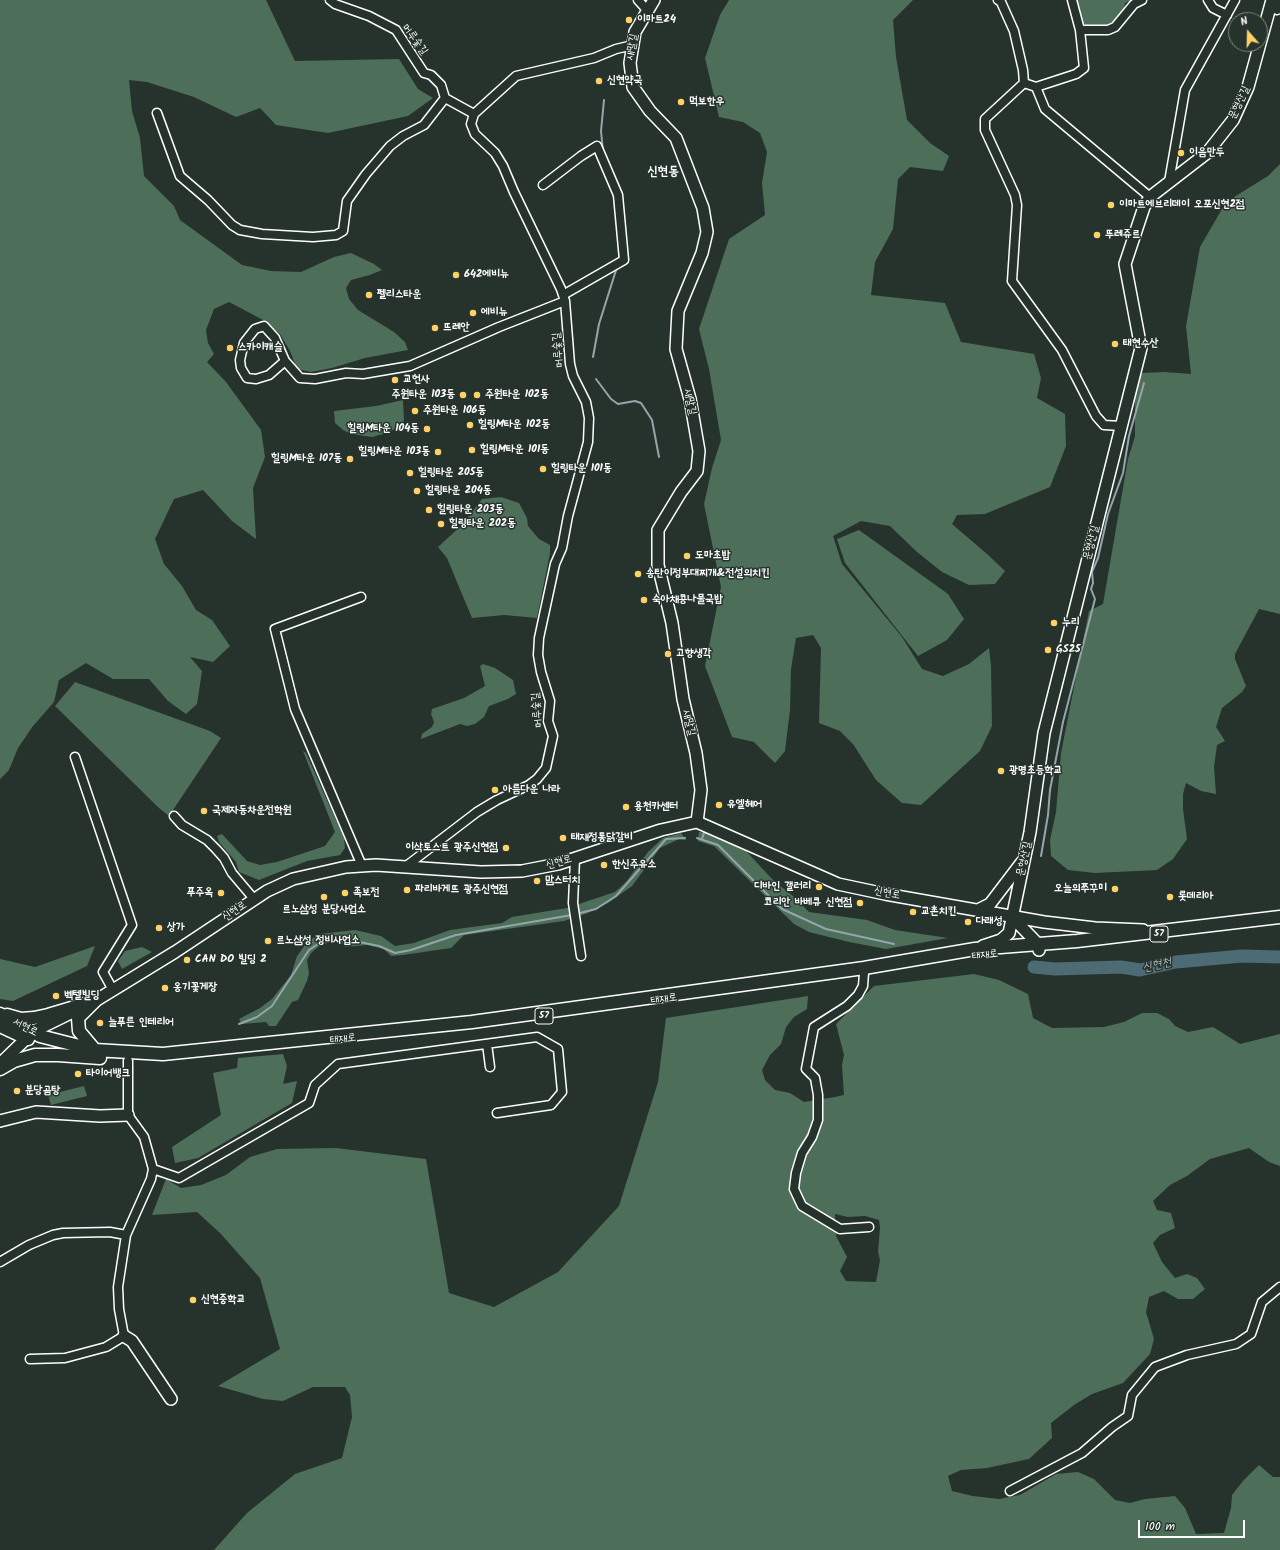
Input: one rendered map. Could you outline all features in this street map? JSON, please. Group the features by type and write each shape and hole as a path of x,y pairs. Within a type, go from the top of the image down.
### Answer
{"main road":[{"name":"태재로","path":"49,1042 97,1054 129,1057 178,1057 473,1026 864,973 1038,947 1153,932 1280,919"},
{"name":"태재로","path":"97,1054 163,1054 472,1022 864,968 975,949 1038,947 1280,919"},
{"path":"95,1001 78,1018 79,1031 97,1054"},
{"path":"0,1014 22,1018 34,1018 95,1001"},
{"name":"서현로","path":"0,1014 30,1035"},
{"name":"서현로","path":"0,1026 49,1042"},
{"path":"0,1069 14,1061 35,1055 97,1054 128,1061 161,1060 178,1057"}],"street":[{"name":"머루숯길","path":"330,0 335,4 369,16 396,30 424,73 431,75 441,85 445,98"},
{"path":"638,0 648,11"},
{"name":"새말길","path":"654,0 635,32 630,63 633,87 650,111 676,138 703,208 707,232 702,253 678,311 676,348 690,399 699,451 696,471 681,492 658,530 658,565 672,623 683,699 698,767 701,790 697,822"},
{"path":"998,0 1001,2 1014,31 1023,70 1024,83"},
{"path":"1024,83 1036,87 1076,74 1084,68 1080,30 1072,0"},
{"path":"1080,30 1108,30 1115,27 1134,4 1142,0"},
{"path":"1208,0 1213,8 1227,15"},
{"path":"1169,182 1185,90 1235,0"},
{"path":"1275,5 1278,0"},
{"name":"문형산길","path":"975,949 1001,940 1009,933 1011,917 1026,857 1044,732 1141,348 1125,264 1144,207 1150,197 1206,153 1233,120 1248,87 1275,5"},
{"path":"157,112 180,176 208,200 232,225 240,230 262,234 313,237 336,235 344,231 347,201 366,174 390,146 403,136 424,125 445,98 474,114 516,76 594,58 616,49 633,45"},
{"path":"1024,83 985,119 985,130 1015,195 1017,205 1012,281 1062,350 1096,416 1104,425 1121,426"},
{"path":"1036,87 1045,109 1150,197"},
{"name":"머루숯길","path":"405,866 470,817 497,800 529,785 537,779 546,768 553,736 548,721 550,701 540,672 538,655 539,638 555,564 562,548 568,516 588,442 589,418 586,402 573,376 570,364 564,298 503,166 495,153 474,134 471,124 474,114"},
{"path":"285,361 269,375 256,379 247,378 240,368 240,360 244,343 255,329 264,326 275,338 285,361 300,378 308,379 346,373 362,374 410,366 564,298 624,260 618,195 597,146 580,156 542,185"},
{"path":"361,597 275,629 295,709 362,866"},
{"path":"75,757 132,925 103,972 113,990"},
{"path":"174,816 182,825 207,840 216,849 224,858 232,873 254,899"},
{"name":"신현로","path":"0,1064 30,1035 95,1001 175,952 254,899 293,879 346,867 362,866 405,866 481,872 522,871 558,864 661,830 697,822 838,884 1011,917 1095,928 1125,928 1153,932"},
{"path":"978,910 990,904 1026,857"},
{"path":"575,859 573,903 577,919 581,956"},
{"path":"1011,917 1038,947"},
{"path":"864,973 863,986 858,995 847,1006 814,1027 806,1069 815,1078 818,1095 818,1120 812,1137 802,1153 796,1173 794,1188 802,1206 840,1229 869,1227"},
{"path":"153,1169 178,1178 309,1103 315,1084 338,1064 537,1037 558,1049 562,1092 551,1105 497,1113"},
{"path":"487,1044 490,1067"},
{"path":"128,1061 128,1115 144,1137 153,1169 151,1179 126,1235 118,1287 119,1309 124,1336 132,1341 171,1399"},
{"path":"0,1121 36,1112 100,1116 128,1115"},
{"path":"0,1262 29,1245 53,1235 63,1233 110,1232 126,1235"},
{"path":"1010,1491 1082,1453 1128,1416 1132,1395 1155,1367 1187,1355 1236,1344 1250,1334 1262,1302 1280,1287"},
{"path":"30,1359 65,1358 106,1347 124,1336"}],"green space":[{"path":"0,0 266,0 295,61 399,59 418,89 433,98 408,116 328,133 276,125 260,108 236,117 194,97 147,82 129,80 132,111 140,138 144,176 174,206 180,220 242,265 271,271 301,272 334,257 351,253 374,264 382,270 351,280 346,288 349,299 358,310 394,332 405,342 408,350 365,358 332,368 311,372 297,369 290,351 280,334 265,321 229,302 214,309 206,330 208,343 214,354 207,362 226,382 261,430 265,457 253,488 256,539 232,521 203,490 174,499 155,539 164,564 182,586 196,610 212,620 230,646 213,662 190,657 202,671 197,704 186,714 168,701 149,679 113,679 86,663 59,680 54,702 33,726 18,748 9,770 0,779"},
{"path":"729,0 913,0 893,20 896,57 907,120 930,143 949,156 943,171 910,167 898,179 893,229 875,262 871,295 945,303 961,342 1034,354 1041,378 1037,398 1065,414 1066,446 1050,487 985,514 957,515 952,524 1005,571 995,584 969,585 942,572 917,552 890,526 861,521 833,536 842,564 902,637 922,669 943,676 969,664 989,648 991,666 992,726 980,751 921,805 902,803 876,780 853,744 840,731 819,723 821,648 813,635 796,638 791,669 790,710 785,751 775,763 754,742 732,737 705,666 721,587 704,504 712,468 721,440 709,369 699,329 729,239 765,215 762,183 767,152 760,133 743,122 719,117 705,58 720,15"},
{"path":"1076,0 1131,0 1125,3 1123,17 1101,31 1091,30 1083,23"},
{"path":"1280,164 1280,614 1259,609 1235,654 1235,659 1246,686 1242,692 1222,708 1216,727 1225,741 1217,745 1214,767 1216,794 1201,791 1186,783 1183,794 1183,809 1187,839 1173,859 1157,870 1095,873 1068,870 1051,856 1050,840 1056,812 1061,753 1089,611 1103,604 1128,459 1135,436 1135,382 1142,373 1164,372 1191,374 1186,326 1200,247 1226,202 1268,176"},
{"path":"403,400 404,421 400,427 383,434 372,437 351,434 343,430 335,423 334,411 376,406"},
{"path":"501,497 519,503 527,518 528,526 539,539 550,545 550,553 537,618 504,615 472,618 447,558 438,547 463,524 482,499"},
{"path":"859,530 948,594 964,619 947,640 918,656 845,563 837,539"},
{"path":"483,664 495,668 513,680 516,694 508,699 489,706 484,717 475,724 467,726 460,724 421,739 422,734 432,727 434,722 431,714 432,709 464,698 485,686 480,666"},
{"path":"75,682 210,731 221,738 169,816 55,706"},
{"path":"303,751 306,753 344,838 345,848 340,855 307,861 259,880 239,872 236,862 219,842 217,836 222,834 247,861 260,865 277,862 325,846 335,832"},
{"path":"699,832 710,833 746,851 773,880 794,897 809,912 867,920 895,930 948,938 886,949 809,932 794,924 714,846 698,841"},
{"path":"681,833 686,840 679,839 660,848 632,886 608,903 588,913 564,921 464,935 451,948 403,955 391,956 384,949 367,945 345,947 340,941 327,943 318,947 311,953 307,960 309,973 307,981 298,1000 292,1002 276,1026 269,1026 266,1022 242,1024 239,1019 260,1008 272,999 291,975 297,956 308,941 320,934 355,930 381,936 395,946 414,943 450,930 502,923 512,917 567,908 615,892 626,882 648,852 663,838"},
{"path":"95,946 87,966 13,1001 0,999 0,959 35,967"},
{"path":"142,947 152,952 122,969 118,961 125,951"},
{"path":"974,974 999,980 1028,994 1033,1018 1052,1028 1104,1027 1124,1022 1142,1013 1157,1013 1169,1019 1175,1026 1188,1032 1213,1027 1240,1044 1280,1034 1280,1166 1269,1162 1249,1148 1210,1159 1187,1176 1170,1185 1153,1201 1157,1210 1171,1213 1175,1228 1160,1235 1153,1243 1162,1262 1175,1278 1187,1274 1197,1278 1205,1289 1193,1299 1178,1299 1164,1291 1149,1297 1146,1312 1154,1339 1150,1354 1123,1383 1092,1394 1074,1405 1051,1423 1052,1438 1029,1459 987,1468 961,1470 948,1476 952,1491 973,1496 999,1499 1020,1495 1056,1474 1078,1472 1094,1479 1115,1500 1130,1503 1145,1499 1175,1496 1185,1508 1196,1534 1224,1533 1231,1508 1232,1495 1259,1465 1273,1477 1280,1477 1280,1550 214,1550 247,1513 295,1474 342,1458 352,1417 350,1395 345,1387 313,1387 283,1401 263,1399 218,1386 280,1349 260,1278 220,1233 197,1212 152,1215 166,1179 181,1188 201,1185 226,1175 250,1157 277,1149 336,1148 426,1159 449,1293 494,1307 558,1272 619,1206 658,1082 666,1018 808,996 807,1009 794,1017 786,1027 781,1044 770,1055 762,1070 765,1080 775,1090 790,1093 804,1102 844,1095 842,1065 844,1055 836,1024 874,986","holes":["835,1214 848,1217 865,1216 879,1220 880,1228 878,1252 880,1260 876,1282 846,1281 840,1271 847,1257 836,1236"]},
{"path":"283,1054 287,1066 283,1084 297,1081 292,1103 198,1158 175,1163 172,1147 221,1115 213,1073 237,1068 238,1058"},
{"path":"84,1086 87,1096 51,1105 48,1095"}],"waterway":[{"path":"603,151 601,131 604,100"},
{"path":"593,357 599,324 617,267"},
{"path":"596,379 611,399 618,404 635,401 641,403 652,420 659,457"},
{"path":"1041,856 1048,815 1050,790 1063,722 1095,599 1091,589 1093,583 1092,572 1098,558 1108,514 1123,473 1129,436 1144,383"},
{"path":"702,839 704,833"},
{"path":"576,914 596,909 616,896 666,839 685,838"},
{"path":"697,838 718,845 782,909 826,929 894,944"},
{"path":"239,1024 257,1017 272,1006 309,950 324,940 340,938 379,946 395,953 411,950 456,935 572,915"},
{"name":"신현천","path":"1034,967 1055,969 1121,967 1140,970 1176,962 1242,956 1280,957"}],"place":[{"name":"이마트24","path":"629,20"},
{"name":"신현약국","path":"599,81"},
{"name":"먹보한우","path":"681,102"},
{"name":"이음만두","path":"1181,153"},
{"name":"이마트에브리데이 오포신현2점","path":"1111,205"},
{"name":"뚜레쥬르","path":"1097,235"},
{"name":"642에비뉴","path":"456,275"},
{"name":"펠리스타운","path":"369,295"},
{"name":"에비뉴","path":"473,313"},
{"name":"뜨레안","path":"435,328"},
{"name":"태현수산","path":"1115,344"},
{"name":"스카이캐슬","path":"230,348"},
{"name":"교헌사","path":"395,380"},
{"name":"주원타운 103동","path":"463,395"},
{"name":"주원타운 102동","path":"477,395"},
{"name":"주원타운 106동","path":"415,411"},
{"name":"힐링M타운 102동","path":"470,425"},
{"name":"힐링M타운 104동","path":"427,429"},
{"name":"힐링M타운 101동","path":"472,450"},
{"name":"힐링M타운 103동","path":"438,452"},
{"name":"힐링M타운 107동","path":"350,459"},
{"name":"힐링타운 101동","path":"543,469"},
{"name":"힐링타운 205동","path":"410,473"},
{"name":"힐링타운 204동","path":"417,491"},
{"name":"힐링타운 203동","path":"429,510"},
{"name":"힐링타운 202동","path":"441,524"},
{"name":"도마초밥","path":"687,556"},
{"name":"송탄이정부대찌개&전설의치킨","path":"638,574"},
{"name":"숙아채콩나물국밥","path":"644,600"},
{"name":"누리","path":"1054,623"},
{"name":"GS25","path":"1048,650"},
{"name":"고향생각","path":"668,654"},
{"name":"광명초등학교","path":"1001,771"},
{"name":"아름다운 나라","path":"495,790"},
{"name":"유엘헤어","path":"719,805"},
{"name":"용천카센터","path":"626,807"},
{"name":"국제자동차운전학원","path":"204,811"},
{"name":"태재정통닭갈비","path":"563,838"},
{"name":"이삭토스트 광주신현점","path":"506,848"},
{"name":"한신주유소","path":"604,865"},
{"name":"맘스터치","path":"537,881"},
{"name":"디바인 갤러리","path":"819,887"},
{"name":"오늘의쭈꾸미","path":"1115,889"},
{"name":"파리바게뜨 광주신현점","path":"407,890"},
{"name":"푸주옥","path":"221,893"},
{"name":"족보전","path":"345,893"},
{"name":"르노삼성 분당사업소","path":"324,897"},
{"name":"롯데리아","path":"1170,897"},
{"name":"코리안 바베큐 신현점","path":"860,903"},
{"name":"교촌치킨","path":"913,912"},
{"name":"다래성","path":"968,922"},
{"name":"상가","path":"159,928"},
{"name":"르노삼성 정비사업소","path":"268,941"},
{"name":"CAN DO 빌딩 2","path":"187,960"},
{"name":"옹기꽃게장","path":"165,988"},
{"name":"벡텔빌딩","path":"56,996"},
{"name":"늘푸른 인테리어","path":"100,1023"},
{"name":"타이어뱅크","path":"78,1074"},
{"name":"분당곰탕","path":"17,1091"},
{"name":"신현중학교","path":"193,1300"}],"district":[{"name":"신현동","path":"663,173"}]}
